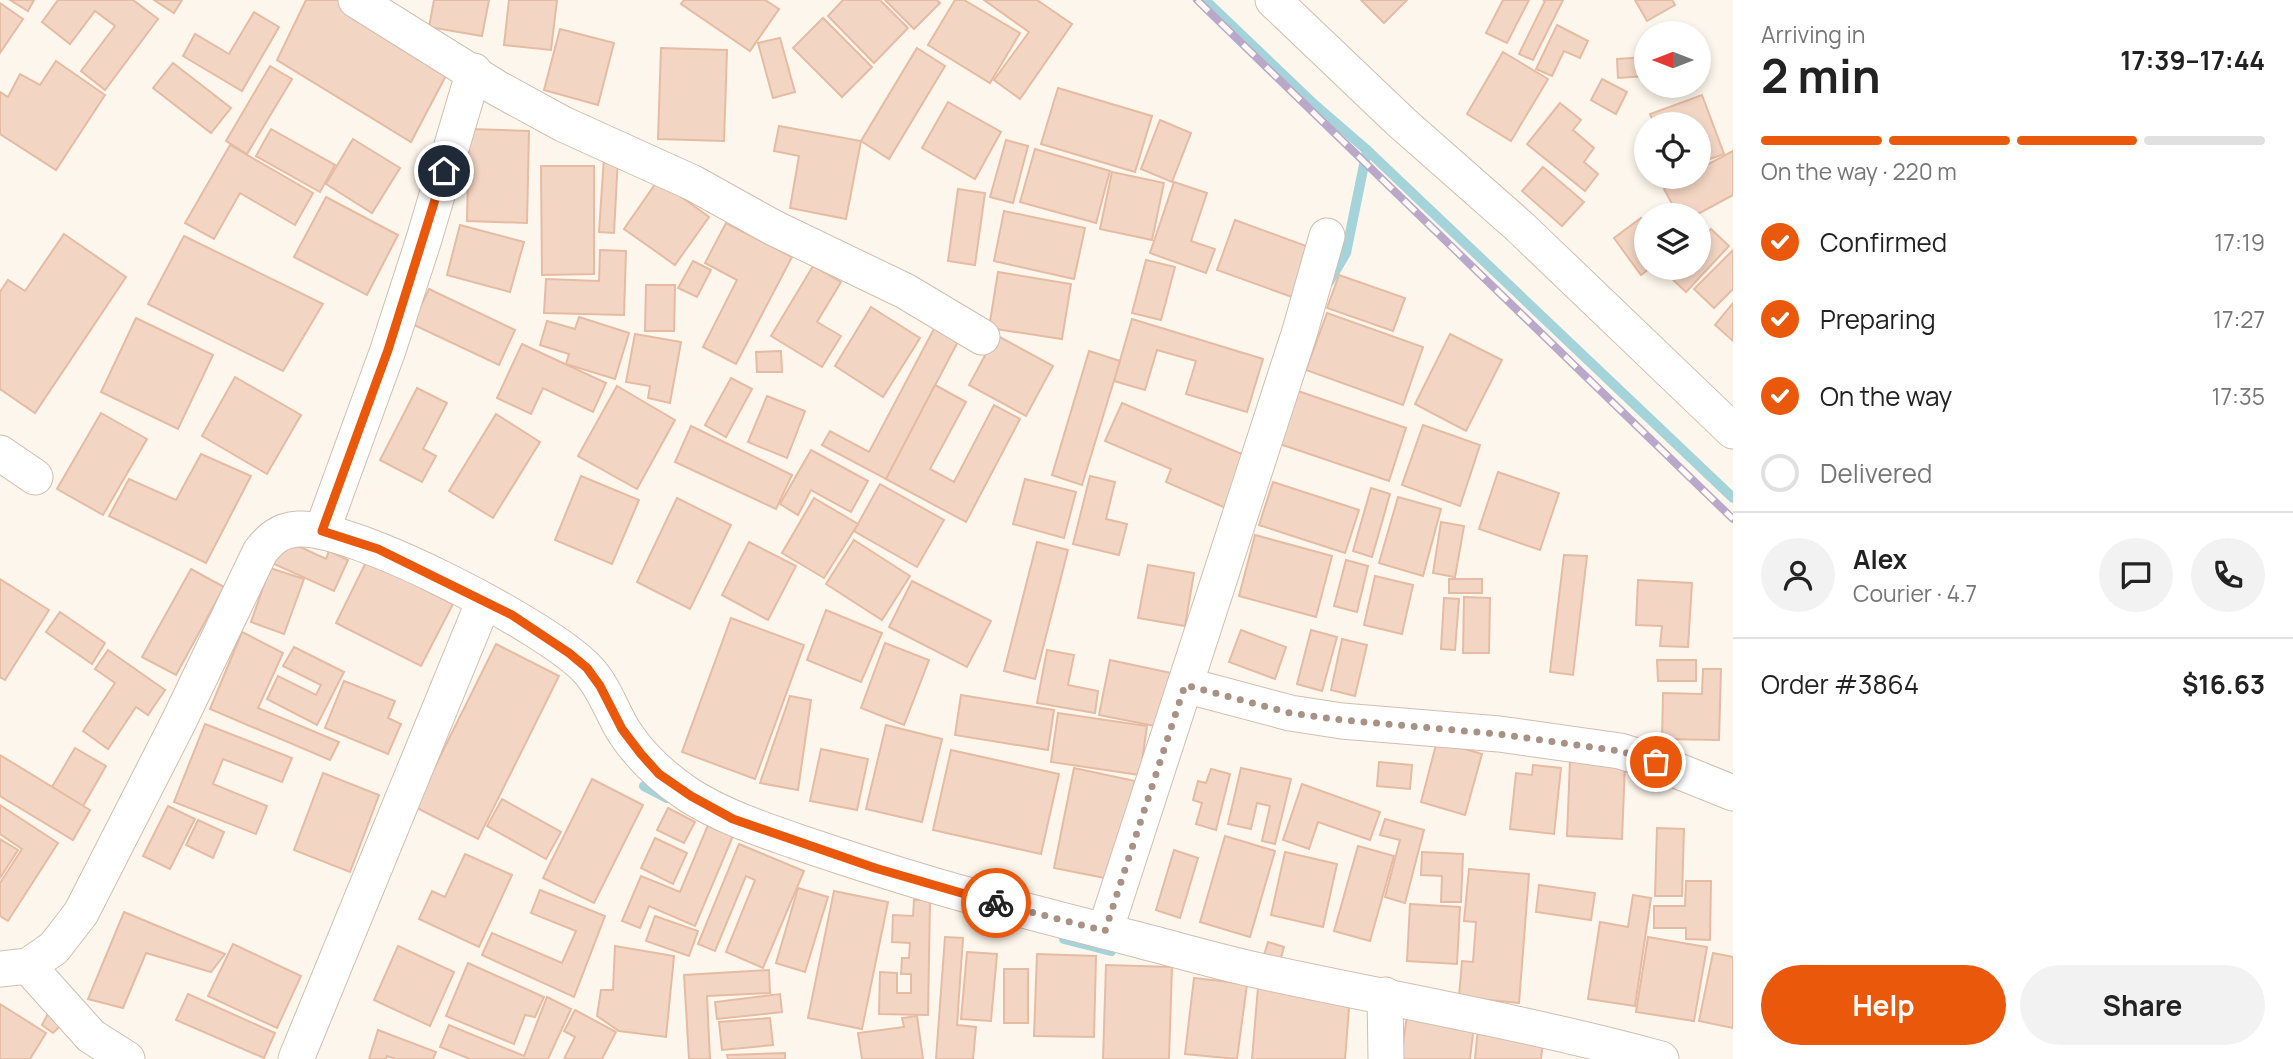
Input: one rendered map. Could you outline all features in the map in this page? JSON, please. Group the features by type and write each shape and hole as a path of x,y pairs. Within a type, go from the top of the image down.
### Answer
{"street":[{"path":"1273,0 1520,228 1733,431"},
{"path":"363,2 497,88 564,124 693,183 774,228 905,291 982,337"},
{"path":"322,531 388,350 474,71"},
{"path":"1105,931 1300,331 1327,236"},
{"path":"0,453 35,477"},
{"path":"127,1059 91,1035 14,967 54,948 81,914 260,552 280,533 294,529 322,531 378,549 512,615 587,668 600,686 622,729 659,774 691,796 733,819 875,868 1006,906 1250,969 1604,1043 1661,1059"},
{"path":"296,1059 484,601"},
{"path":"1185,685 1290,713 1499,734 1620,751 1656,762 1733,793"},
{"path":"1384,995 1386,1059"}],"building":[{"path":"10,0 34,0 28,11"},
{"path":"58,0 133,0 158,19 105,90 81,71 115,26 95,11 70,44 42,22"},
{"path":"154,0 182,0 174,13"},
{"path":"306,0 342,0 451,66 411,142 277,60"},
{"path":"434,0 489,0 482,36 429,27"},
{"path":"509,0 557,0 551,50 504,45"},
{"path":"684,0 765,0 779,9 750,51 681,4"},
{"path":"843,0 880,0 908,28 874,63 828,16"},
{"path":"885,0 937,0 940,3 914,29"},
{"path":"955,0 964,0 1020,33 990,83 928,45"},
{"path":"984,0 1037,0 1072,24 1020,99 994,80 1029,32"},
{"path":"1361,0 1407,0 1384,23"},
{"path":"1503,0 1529,0 1507,43 1486,33"},
{"path":"1543,0 1563,0 1533,60 1519,54 1545,1"},
{"path":"1635,0 1672,0 1675,5 1647,21"},
{"path":"0,3 23,19 0,53"},
{"path":"254,12 279,27 242,91 183,56 195,34 229,54"},
{"path":"823,18 872,67 842,97 793,48"},
{"path":"1557,25 1588,41 1580,58 1564,51 1552,76 1536,69"},
{"path":"560,29 614,43 598,105 544,90"},
{"path":"780,38 795,92 773,98 758,43"},
{"path":"661,48 727,50 724,141 658,139"},
{"path":"917,48 945,66 889,159 861,141"},
{"path":"1503,52 1548,79 1511,141 1467,114"},
{"path":"1634,58 1634,77 1618,78 1617,59"},
{"path":"56,61 105,95 56,170 0,134 0,92 8,97 20,74 40,85"},
{"path":"173,63 231,108 211,133 153,88"},
{"path":"270,66 292,79 247,154 226,141"},
{"path":"1602,79 1627,92 1616,114 1591,100"},
{"path":"1058,88 1152,116 1135,172 1041,144"},
{"path":"1694,98 1703,98 1708,112 1655,112"},
{"path":"948,102 1001,132 975,179 922,148"},
{"path":"1560,103 1581,120 1573,130 1594,148 1584,162 1598,174 1585,191 1527,144"},
{"path":"1711,119 1724,154 1711,159"},
{"path":"1160,120 1191,133 1172,182 1141,169"},
{"path":"779,126 861,141 846,219 790,208 799,156 774,151"},
{"path":"271,129 335,165 320,192 256,156"},
{"path":"469,129 529,131 527,223 467,221"},
{"path":"353,139 400,168 372,213 326,184"},
{"path":"1006,140 1028,146 1013,203 990,197"},
{"path":"230,145 313,193 295,225 240,193 214,239 185,223"},
{"path":"1035,149 1110,171 1096,223 1020,202"},
{"path":"1733,151 1733,195 1711,207 1711,203 1672,203 1664,189 1711,189 1711,163"},
{"path":"604,157 618,157 614,233 599,232"},
{"path":"541,166 594,166 594,274 542,275"},
{"path":"1543,167 1584,202 1562,226 1522,191"},
{"path":"1112,172 1164,183 1152,240 1100,229"},
{"path":"658,180 709,217 675,265 624,229"},
{"path":"1174,182 1207,193 1191,241 1215,249 1206,273 1150,253"},
{"path":"958,189 985,193 975,265 948,261"},
{"path":"326,197 398,235 367,295 294,257"},
{"path":"1004,211 1085,228 1074,279 994,261"},
{"path":"1235,220 1309,247 1292,297 1217,270"},
{"path":"726,223 792,257 736,364 703,347 737,280 705,263"},
{"path":"1634,223 1634,265 1614,238"},
{"path":"460,225 524,242 510,292 447,275"},
{"path":"1711,229 1729,246 1711,265"},
{"path":"64,234 126,277 35,413 0,389 0,292 8,280 25,291"},
{"path":"184,236 323,304 283,371 148,304"},
{"path":"600,250 626,251 624,315 544,313 546,279 599,281"},
{"path":"1733,250 1733,289 1714,308 1694,289 1703,280 1711,280 1711,272"},
{"path":"1146,260 1175,267 1161,320 1132,313"},
{"path":"693,261 711,270 697,297 678,288"},
{"path":"813,266 841,282 817,322 841,336 822,367 771,336"},
{"path":"998,272 1071,284 1062,339 989,328"},
{"path":"1339,275 1405,298 1393,331 1327,308"},
{"path":"1673,280 1697,280 1686,292"},
{"path":"646,285 675,285 674,331 645,331"},
{"path":"429,289 515,330 499,365 412,324"},
{"path":"1733,303 1733,341 1715,325"},
{"path":"871,307 920,338 883,397 835,366"},
{"path":"1327,313 1423,347 1403,405 1306,370"},
{"path":"579,317 629,333 615,379 566,364 569,354 540,345 547,321 575,329"},
{"path":"136,318 213,355 178,429 101,392"},
{"path":"1132,319 1263,359 1247,412 1186,394 1196,361 1157,350 1145,390 1114,381"},
{"path":"937,323 961,336 886,479 822,445 830,431 869,452"},
{"path":"635,334 681,342 670,403 648,398 650,386 626,382"},
{"path":"1450,334 1502,360 1466,431 1415,404"},
{"path":"996,335 1053,366 1026,416 969,385"},
{"path":"522,344 606,383 593,412 543,388 531,414 497,398"},
{"path":"781,351 782,372 757,372 756,352"},
{"path":"1089,351 1120,361 1082,485 1052,475"},
{"path":"235,377 301,415 267,474 202,436"},
{"path":"731,378 752,389 726,437 705,425"},
{"path":"935,385 966,402 930,469 954,482 994,405 1020,419 966,522 886,479"},
{"path":"617,386 675,420 637,489 578,456"},
{"path":"417,388 447,403 423,449 436,456 422,482 380,460"},
{"path":"1298,391 1406,428 1389,481 1280,444"},
{"path":"767,396 805,411 787,458 748,442"},
{"path":"1122,403 1256,460 1235,512 1166,482 1171,469 1105,441"},
{"path":"101,413 147,439 103,515 57,489"},
{"path":"496,414 540,442 493,518 449,491"},
{"path":"1423,425 1480,445 1460,506 1402,485"},
{"path":"691,426 792,475 776,509 675,462"},
{"path":"811,450 868,481 851,512 811,490 798,515 780,504"},
{"path":"201,454 251,476 206,563 109,516 129,479 176,500"},
{"path":"1498,472 1559,493 1540,550 1479,529"},
{"path":"581,476 639,500 612,564 555,540"},
{"path":"1090,476 1115,482 1106,519 1127,524 1119,555 1073,544"},
{"path":"1025,479 1076,492 1064,538 1013,524"},
{"path":"1273,482 1359,510 1345,553 1259,525"},
{"path":"880,484 944,520 917,567 854,531"},
{"path":"1371,488 1390,494 1372,557 1353,551"},
{"path":"1398,497 1441,509 1423,576 1379,563"},
{"path":"677,498 731,525 690,609 637,582"},
{"path":"814,498 858,524 824,578 782,553"},
{"path":"1441,522 1464,526 1455,577 1433,573"},
{"path":"1255,535 1332,556 1316,617 1239,596"},
{"path":"283,539 326,559 329,551 348,560 334,591 272,563"},
{"path":"854,540 910,576 882,620 826,584"},
{"path":"749,542 796,566 768,620 722,595"},
{"path":"1037,542 1068,550 1035,679 1004,671"},
{"path":"1564,555 1587,556 1573,675 1550,672"},
{"path":"367,560 453,604 421,666 336,623"},
{"path":"1346,560 1368,566 1357,612 1334,606"},
{"path":"1148,565 1194,573 1185,626 1138,618"},
{"path":"270,568 304,579 284,634 251,622"},
{"path":"191,569 224,587 176,675 142,657"},
{"path":"1375,576 1413,585 1402,634 1364,625"},
{"path":"0,579 49,610 5,680 0,677"},
{"path":"1449,579 1482,579 1482,593 1449,593"},
{"path":"1638,580 1692,583 1688,647 1660,646 1662,626 1636,625"},
{"path":"912,581 991,621 967,667 889,627"},
{"path":"1464,597 1490,598 1489,653 1463,653"},
{"path":"1444,598 1459,599 1455,650 1441,649"},
{"path":"826,610 882,633 861,682 807,660"},
{"path":"60,612 105,643 92,664 46,632"},
{"path":"731,618 804,645 755,779 682,752"},
{"path":"1241,630 1286,647 1275,679 1229,662"},
{"path":"1311,630 1337,637 1322,691 1297,684"},
{"path":"242,632 283,653 258,708 339,742 330,760 210,709"},
{"path":"1342,639 1367,645 1355,696 1331,690"},
{"path":"885,643 929,660 904,725 861,708"},
{"path":"496,644 559,676 478,839 415,807"},
{"path":"294,647 344,672 317,725 267,699 278,676 316,695 321,685 283,666"},
{"path":"108,650 165,690 148,715 136,707 108,749 83,731 115,683 95,669"},
{"path":"1047,650 1074,655 1068,685 1098,691 1095,713 1037,703"},
{"path":"1110,660 1171,673 1160,727 1099,715"},
{"path":"1657,660 1696,660 1696,681 1658,681"},
{"path":"1703,669 1721,669 1719,740 1662,739 1663,693 1702,694"},
{"path":"344,681 395,701 388,718 401,724 388,754 325,728"},
{"path":"961,695 1054,710 1048,750 955,735"},
{"path":"790,696 811,700 798,790 760,783"},
{"path":"1058,713 1147,726 1140,775 1051,762"},
{"path":"205,724 292,758 282,782 223,759 213,784 267,806 256,834 174,802"},
{"path":"886,725 942,739 922,822 866,809"},
{"path":"1437,741 1482,754 1465,815 1421,802"},
{"path":"75,748 106,766 83,806 52,787"},
{"path":"821,749 868,759 857,810 810,801"},
{"path":"951,750 1059,774 1041,854 933,830"},
{"path":"0,755 90,810 73,840 0,796"},
{"path":"1570,760 1625,763 1622,839 1567,836"},
{"path":"1379,762 1412,765 1410,789 1377,786"},
{"path":"1533,765 1561,768 1554,834 1510,829 1516,773 1532,775"},
{"path":"1074,768 1135,781 1115,880 1054,868"},
{"path":"1241,768 1291,779 1275,844 1262,841 1270,806 1257,803 1251,829 1228,824"},
{"path":"1211,769 1230,774 1216,830 1196,824 1202,803 1193,800 1198,781 1206,783"},
{"path":"323,773 379,795 350,872 294,850"},
{"path":"592,779 643,805 594,903 543,878"},
{"path":"1302,784 1380,812 1370,840 1318,822 1309,849 1283,840"},
{"path":"502,799 561,832 546,859 487,826"},
{"path":"0,805 58,843 8,921 0,916 0,883 22,849 0,834"},
{"path":"168,806 195,819 170,869 143,856"},
{"path":"668,808 695,822 684,843 657,830"},
{"path":"1385,819 1424,830 1405,903 1385,897 1400,840 1380,835"},
{"path":"198,820 224,832 213,858 186,845"},
{"path":"708,825 733,836 695,926 649,906 640,928 622,921 641,876 680,892"},
{"path":"1657,828 1684,829 1682,896 1655,896"},
{"path":"1225,836 1275,851 1250,937 1200,922"},
{"path":"655,838 687,853 673,884 641,868"},
{"path":"0,839 18,850 0,878"},
{"path":"739,844 804,871 763,968 726,952 755,880 746,876 715,951 698,944"},
{"path":"1358,846 1394,856 1370,941 1334,931"},
{"path":"1174,850 1198,858 1180,918 1156,910"},
{"path":"1285,852 1337,864 1323,927 1271,915"},
{"path":"1422,852 1463,854 1461,902 1441,902 1442,876 1421,875"},
{"path":"465,854 512,875 479,947 419,919 432,891 445,897"},
{"path":"1469,869 1529,874 1519,1003 1459,997 1462,961 1473,962 1476,922 1464,921"},
{"path":"1686,881 1711,881 1710,940 1686,939 1686,928 1654,928 1654,906 1685,906"},
{"path":"1539,885 1595,893 1591,920 1536,912"},
{"path":"798,888 828,897 805,972 776,963"},
{"path":"540,890 605,916 574,997 482,955 492,933 562,963 576,931 531,913"},
{"path":"834,891 888,902 862,1029 808,1018"},
{"path":"1633,895 1651,898 1635,1006 1588,999 1600,922 1628,927"},
{"path":"914,900 930,900 928,1015 879,1014 880,972 897,973 897,993 911,993 911,974 901,974 902,958 909,958 910,943 892,942 893,915 913,916"},
{"path":"1410,904 1460,907 1457,964 1407,961"},
{"path":"124,912 225,954 211,972 146,953 123,1008 88,999"},
{"path":"655,916 698,931 689,956 646,941"},
{"path":"945,937 963,938 957,1025 976,1027 973,1059 936,1059"},
{"path":"1648,937 1707,947 1694,1021 1636,1012"},
{"path":"1268,942 1284,947 1278,968 1262,962"},
{"path":"233,944 301,976 277,1028 208,996"},
{"path":"398,946 454,972 430,1026 374,1000"},
{"path":"615,946 674,956 666,1037 619,1031 597,1016 601,990 613,990"},
{"path":"967,952 997,954 991,1021 961,1019"},
{"path":"1713,953 1733,957 1733,1028 1699,1021"},
{"path":"1037,954 1096,956 1094,1037 1034,1036"},
{"path":"468,963 544,997 535,1017 525,1015 514,1044 446,1016"},
{"path":"1106,965 1172,967 1169,1059 1103,1059"},
{"path":"1004,969 1028,969 1028,1023 1004,1023"},
{"path":"769,970 770,993 707,996 710,1059 689,1059 684,975"},
{"path":"1194,978 1247,984 1237,1059 1185,1054"},
{"path":"1258,987 1350,995 1345,1059 1252,1059"},
{"path":"188,994 275,1033 264,1058 176,1020"},
{"path":"780,994 782,1012 717,1019 715,1002"},
{"path":"547,997 571,1009 548,1059 470,1059 440,1047 449,1025 524,1056"},
{"path":"0,1004 46,1033 30,1059 0,1059"},
{"path":"51,1008 64,1022 53,1033 42,1025"},
{"path":"575,1010 616,1032 602,1059 564,1059 575,1037 564,1031"},
{"path":"1407,1015 1474,1025 1470,1059 1401,1059"},
{"path":"917,1016 923,1059 862,1059 858,1033 904,1027 902,1018"},
{"path":"770,1018 773,1045 722,1050 719,1022"},
{"path":"1478,1027 1544,1033 1541,1059 1475,1059"},
{"path":"378,1030 436,1052 433,1059 396,1059 387,1056 386,1059 369,1059"},
{"path":"785,1053 785,1059 728,1059 727,1055"}],"waterway":[{"path":"1205,0 1733,498"},
{"path":"1329,282 1346,253 1367,150"},
{"path":"644,786 667,798"},
{"path":"1064,939 1111,951 1115,940"}],"railway":[{"path":"1197,0 1733,519"}],"way so far":[{"path":"996,903 1105,931 1185,685 1290,713 1499,734 1620,751 1656,762"}],"route":[{"path":"444,171 388,350 322,531 378,549 512,615 569,653 587,668 600,686 622,729 641,754 659,774 691,796 733,819 875,868 996,903"}]}
